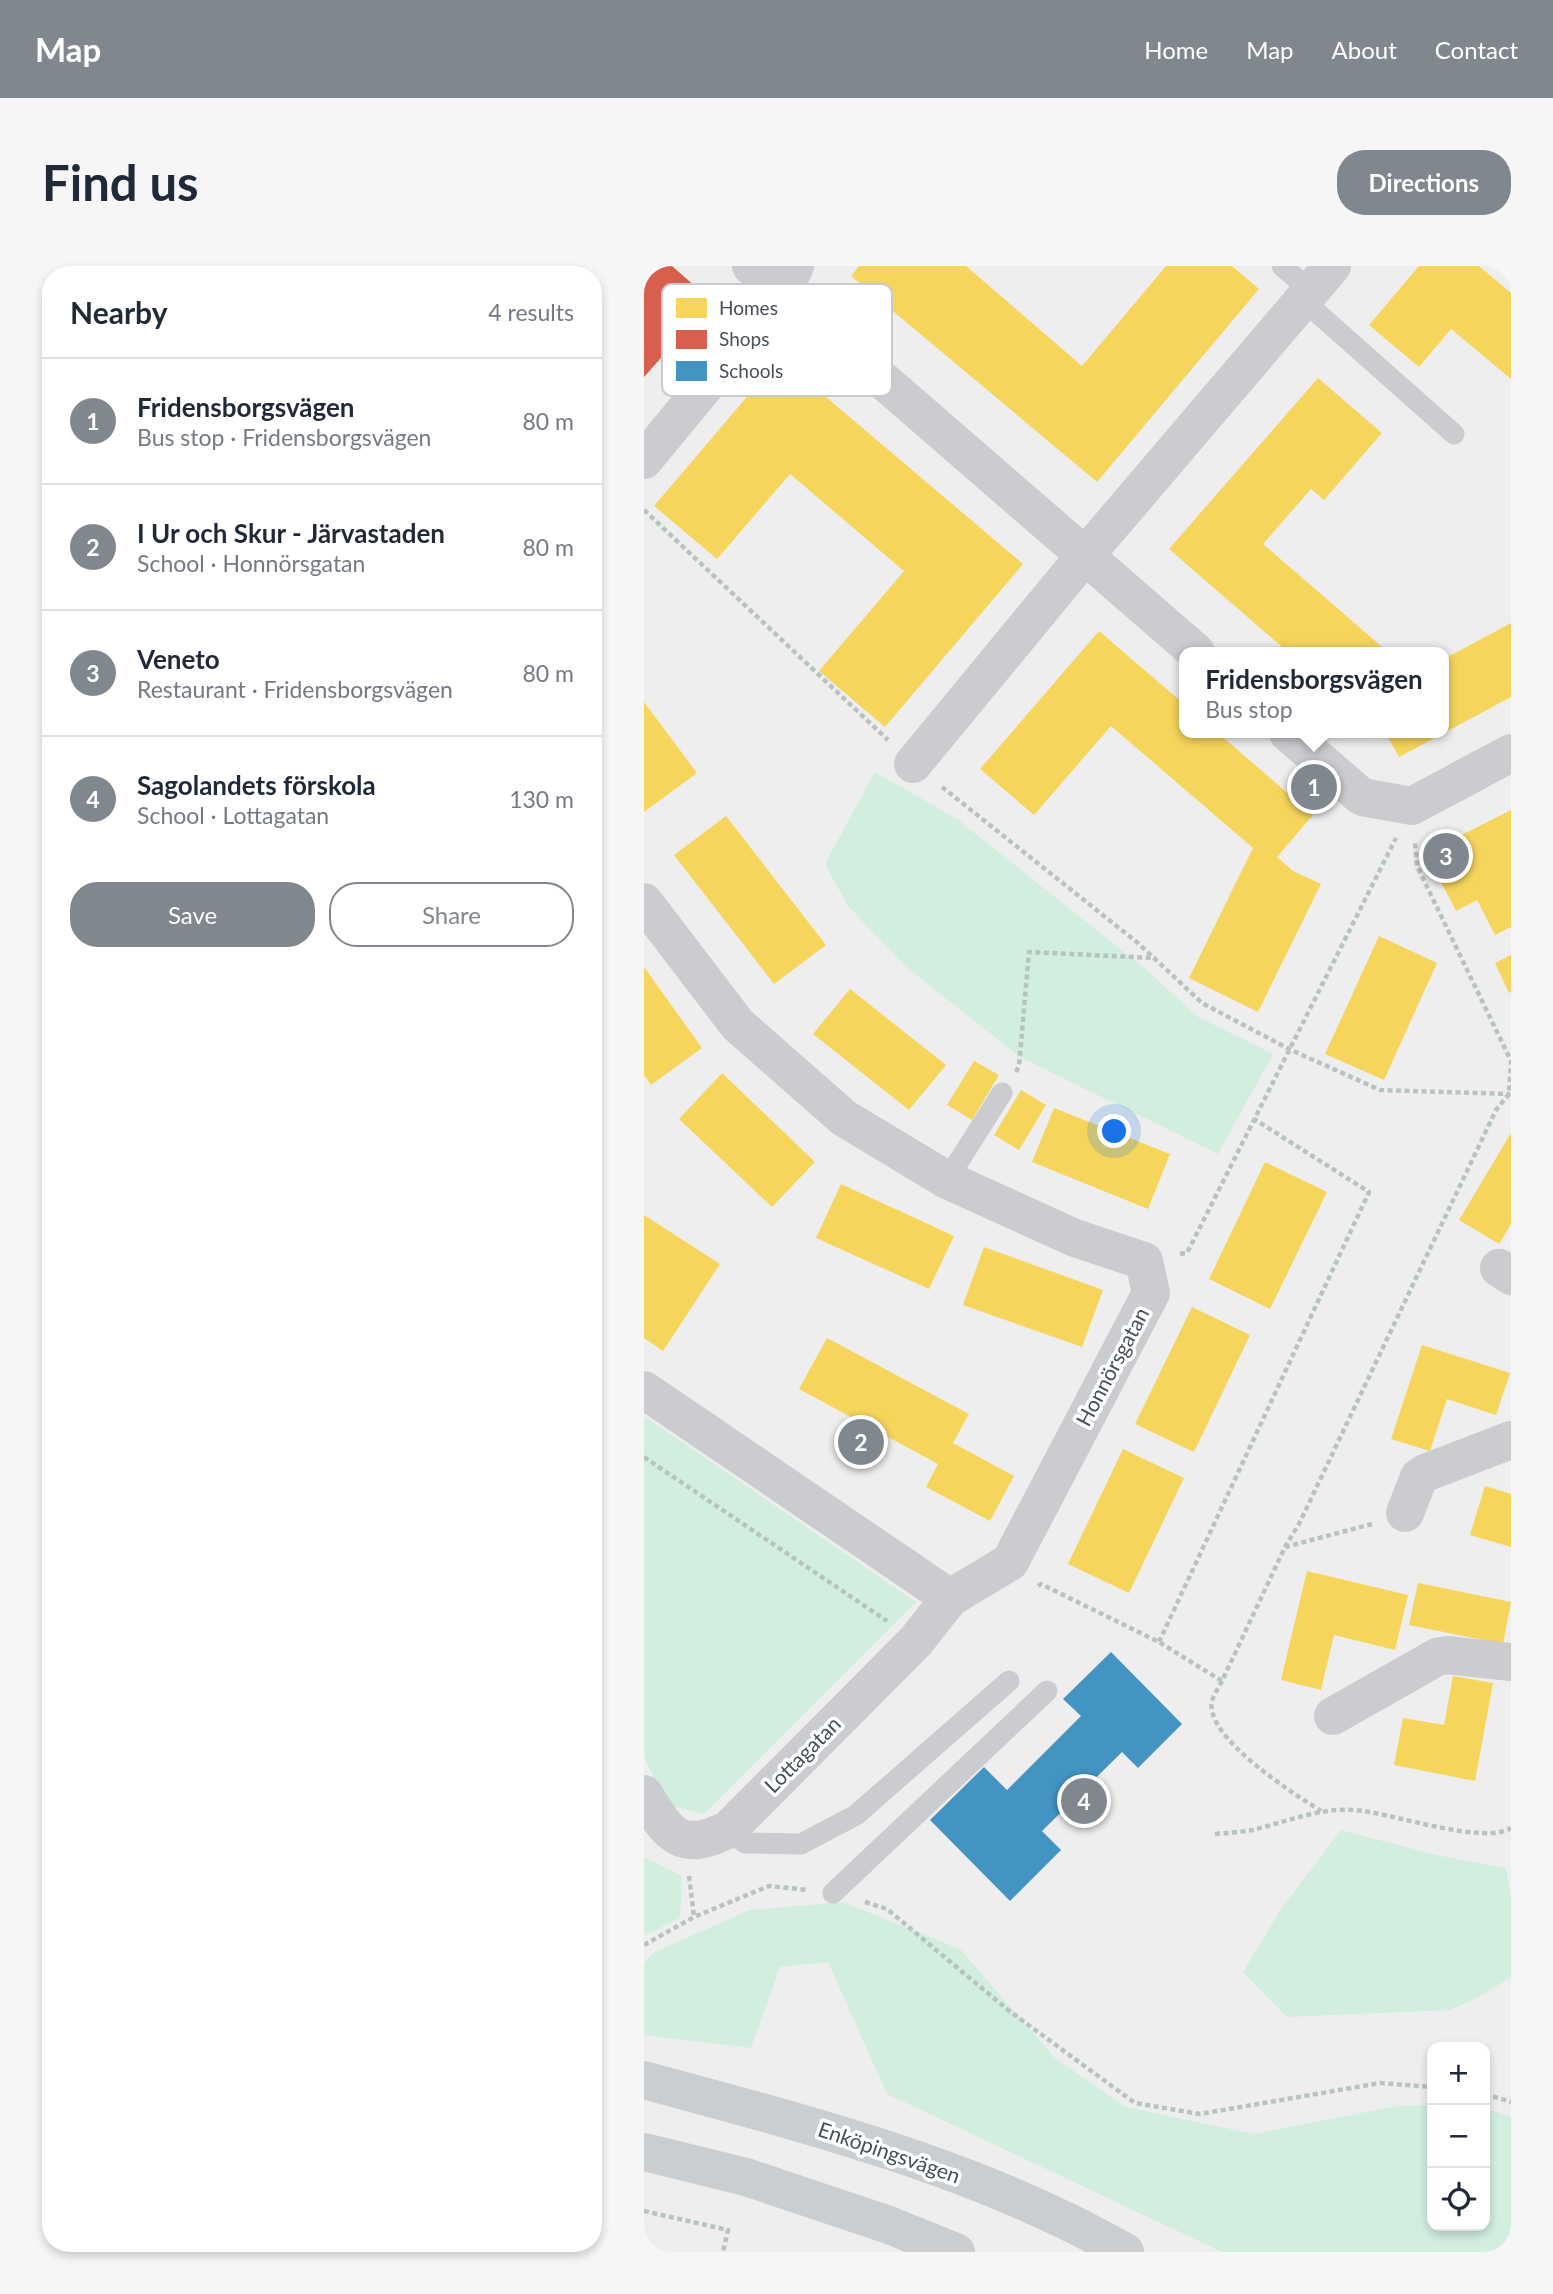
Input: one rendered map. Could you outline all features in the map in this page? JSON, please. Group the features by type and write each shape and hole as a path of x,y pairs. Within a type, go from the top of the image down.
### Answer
{"main road":[{"name":"Enköpingsvägen","path":"644,2080 912,2157 1077,2224 1125,2252"},
{"path":"644,2152 746,2177 889,2225 956,2252"}],"street":[{"path":"751,266 789,279"},
{"path":"912,764 1316,286"},
{"path":"892,375 1086,555 1190,647"},
{"path":"644,460 695,396"},
{"path":"1294,738 1362,797 1412,807 1511,753"},
{"path":"644,902 738,1025 844,1118 947,1180 1075,1238 1144,1261"},
{"name":"Honnörsgatan","path":"950,1598 1010,1562 1151,1293 1144,1261"},
{"path":"644,1390 950,1598"},
{"path":"1405,1513 1419,1478 1425,1473 1511,1440"},
{"name":"Lottagatan","path":"644,1794 660,1820 680,1838 692,1842 713,1838 729,1829 916,1641 950,1598"},
{"path":"1333,1716 1437,1657 1447,1655 1511,1662"}],"lane":[{"path":"1282,266 1316,286 1454,434"},
{"path":"947,1180 1002,1093"},
{"path":"729,1829 745,1843 801,1844 845,1821 856,1815 1009,1681"},
{"path":"833,1893 1047,1691"}],"path":[{"path":"644,510 912,764 1154,958 1202,1003 1289,1049 1380,1090 1510,1094"},
{"path":"1144,1261 1187,1253 1412,807"},
{"path":"1321,1811 1263,1773 1217,1725 1212,1703 1496,1110 1510,1094 1511,1061 1417,866 1412,807"},
{"path":"1019,1066 1029,952 1154,958"},
{"path":"1159,1642 1369,1192 1254,1119"},
{"path":"644,1457 916,1641"},
{"path":"1285,1547 1405,1513"},
{"path":"1031,1591 1041,1584 1159,1642 1222,1681"},
{"path":"1215,1834 1249,1830 1321,1811 1361,1810 1464,1832 1505,1832 1511,1828"},
{"path":"644,1945 694,1917 769,1886 833,1893 887,1909 1008,2010 1135,2103 1200,2114 1380,2083 1427,2087"},
{"path":"1490,2096 1511,2102"},
{"path":"644,2211 728,2231 723,2252"}],"green space":[{"path":"875,772 957,819 1148,971 1198,1017 1273,1054 1218,1154 1020,1057 905,966 848,906 825,864"},
{"path":"644,1416 916,1602 704,1814 666,1805 644,1756"},
{"path":"1341,1830 1436,1855 1506,1868 1511,1897 1511,1977 1477,1998 1449,2010 1287,2017 1243,1972 1281,1909"},
{"path":"644,1857 682,1876 680,1918 644,1936"},
{"path":"843,1902 960,1949 1055,2058 1126,2107 1254,2134 1397,2106 1427,2105 1427,2231 1490,2231 1490,2110 1511,2117 1511,2252 1222,2252 887,2094 828,1962 780,1967 751,2048 644,2035 644,1964 653,1953 749,1910"}],"building: Homes":[{"path":"859,266 966,266 1082,366 1166,266 1232,266 1259,289 1097,482 892,310 892,284 861,284 851,276"},
{"path":"1419,266 1479,266 1511,293 1511,379 1451,329 1419,367 1369,325"},
{"path":"1318,378 1382,433 1324,500 1311,489 1263,544 1382,647 1282,647 1169,549"},
{"path":"748,396 825,396 1023,564 885,727 819,671 904,571 790,474 717,559 654,506"},
{"path":"1511,623 1511,697 1449,730 1449,656"},
{"path":"1099,631 1179,700 1179,738 1224,738 1313,815 1277,857 1293,871 1321,884 1258,1012 1189,978 1253,848 1111,726 1034,815 980,769"},
{"path":"644,702 697,773 644,812"},
{"path":"1388,738 1435,738 1399,757"},
{"path":"1511,810 1511,927 1495,935 1477,900 1456,911 1426,853"},
{"path":"726,816 826,945 774,984 674,855"},
{"path":"1379,936 1437,963 1384,1080 1325,1054"},
{"path":"1511,955 1511,992 1509,993 1495,963"},
{"path":"644,967 702,1048 651,1085 644,1075"},
{"path":"850,989 946,1065 909,1110 813,1034"},
{"path":"974,1061 999,1075 972,1120 947,1105"},
{"path":"722,1073 815,1162 772,1207 679,1119"},
{"path":"1021,1090 1046,1105 1019,1150 994,1135"},
{"path":"1054,1108 1170,1154 1148,1209 1032,1162"},
{"path":"1511,1133 1511,1224 1499,1244 1459,1220"},
{"path":"1265,1162 1327,1192 1270,1309 1209,1279"},
{"path":"841,1184 954,1236 929,1289 816,1238"},
{"path":"644,1215 720,1264 663,1351 644,1338"},
{"path":"984,1247 1103,1290 1082,1347 963,1305"},
{"path":"1192,1307 1250,1335 1194,1452 1135,1424"},
{"path":"827,1338 969,1414 953,1443 1014,1476 990,1521 926,1487 938,1464 799,1389"},
{"path":"1422,1345 1510,1373 1496,1415 1447,1399 1430,1451 1391,1439"},
{"path":"1123,1449 1184,1478 1129,1593 1068,1564"},
{"path":"1485,1486 1511,1494 1511,1547 1470,1535"},
{"path":"1307,1571 1408,1595 1395,1650 1334,1635 1321,1690 1281,1680"},
{"path":"1418,1583 1511,1602 1503,1644 1409,1625"},
{"path":"1453,1676 1493,1683 1475,1781 1394,1765 1403,1718 1444,1725"}],"building: Shops":[{"path":"644,266 672,266 693,284 662,284 662,357 644,377"}],"building: Schools":[{"path":"1111,1652 1182,1724 1138,1768 1122,1752 1042,1831 1061,1850 1010,1901 930,1820 984,1767 1007,1790 1081,1716 1063,1699"}],"place":[{"name":"Fridensborgsvägen","path":"1314,787"},
{"name":"Veneto","path":"1446,856"},
{"name":"I Ur och Skur - Järvastaden","path":"861,1442"},
{"name":"Sagolandets förskola","path":"1084,1801"}]}
